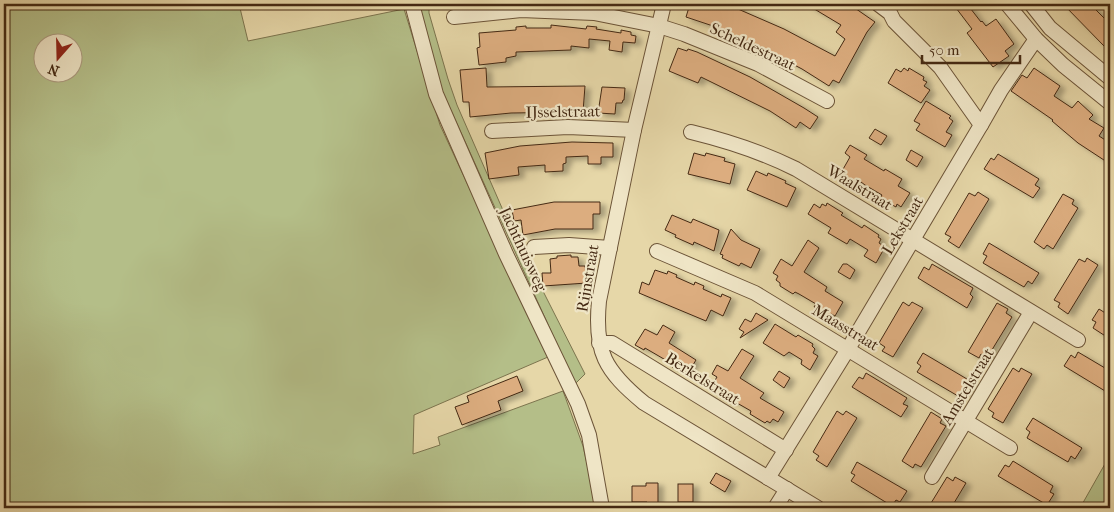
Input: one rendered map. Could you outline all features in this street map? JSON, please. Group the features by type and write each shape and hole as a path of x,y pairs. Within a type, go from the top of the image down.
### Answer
{"street":[{"name":"Jachthuisweg","path":"412,4 436,94 506,254 578,404 589,435 602,508"},
{"name":"Rijnstraat","path":"664,4 634,130 599,301 597,324 599,343 613,374 623,386 644,403 818,508"},
{"path":"878,4 890,13 894,21 940,67 980,125"},
{"path":"1007,4 1036,39 1063,65 1110,103"},
{"path":"1031,4 1050,28 1110,78"},
{"name":"Scheldestraat","path":"454,17 521,10 594,13 659,26 758,64 827,102"},
{"name":"Lekstraat","path":"768,478 848,349 1001,90 1036,39"},
{"name":"IJsselstraat","path":"492,131 568,127 634,130"},
{"name":"Waalstraat","path":"691,132 752,149 796,169 1078,340"},
{"path":"534,247 569,245 610,248"},
{"name":"Maasstraat","path":"657,251 755,292 1010,448"},
{"name":"Amstelstraat","path":"932,477 1031,312"},
{"name":"Berkelstraat","path":"599,343 612,343 786,450"},
{"path":"775,508 786,489"}],"green space":[{"path":"4,4 239,4 248,41 404,9 440,125 548,357 414,415 413,454 440,445 438,437 563,391 583,446 597,508 4,508"},
{"path":"417,4 429,4 429,13 457,105 509,224 585,374 575,384 443,93"},
{"path":"1110,455 1110,508 1080,508"}],"building":[{"path":"690,4 740,4 738,9 784,29 835,56 845,39 836,32 841,25 806,4 849,4 875,22 867,32 839,83 833,80 829,86 802,69 760,47 713,26 686,17"},
{"path":"953,4 967,4 986,26 996,19 1014,44 1005,51 1009,56 993,67 967,33 972,29"},
{"path":"1063,4 1090,4 1110,24 1110,49 1104,46"},
{"path":"551,25 586,29 587,26 621,33 621,30 631,32 631,35 636,36 635,43 623,42 622,52 609,50 610,41 589,39 589,48 571,46 571,50 516,52 516,56 506,58 506,62 479,65 477,48 480,47 479,33 516,30 516,27 526,26 526,28 551,28"},
{"path":"678,48 697,52 750,77 818,117 810,129 800,122 796,128 770,111 701,77 698,83 669,71"},
{"path":"486,68 487,87 585,86 583,112 511,113 470,117 469,102 463,102 460,70"},
{"path":"904,68 908,71 909,68 924,77 923,80 927,82 924,86 930,90 921,103 888,83 896,69 901,72"},
{"path":"1034,68 1060,86 1054,96 1072,108 1078,101 1093,115 1089,119 1104,128 1099,136 1110,143 1110,164 1078,143 1053,120 1011,91 1022,75 1027,78"},
{"path":"602,87 625,88 624,100 622,103 616,103 615,114 598,113"},
{"path":"926,101 951,116 949,118 953,121 946,132 952,135 945,147 916,130 920,124 914,121"},
{"path":"875,129 887,136 881,145 869,138"},
{"path":"572,142 613,143 613,157 601,157 601,164 588,164 588,156 566,157 563,171 545,172 545,165 518,167 519,175 489,179 485,153 520,146"},
{"path":"850,145 867,155 864,159 902,179 898,186 910,193 901,207 897,204 896,207 880,198 882,195 861,182 860,185 844,176 846,173 842,171 850,157 845,153"},
{"path":"911,150 923,157 917,167 906,160"},
{"path":"694,153 705,156 706,153 725,158 724,161 735,164 730,184 688,174"},
{"path":"998,154 1039,179 1035,185 1040,188 1033,198 984,169 991,158 994,160"},
{"path":"756,171 767,176 768,173 796,188 787,207 747,190"},
{"path":"978,192 989,199 959,248 948,241 951,237 945,234 969,193 975,196"},
{"path":"1063,194 1074,200 1072,204 1078,208 1053,249 1047,245 1044,249 1034,242"},
{"path":"554,202 600,202 600,214 593,214 593,229 555,229 523,235 521,220 514,221 512,210"},
{"path":"827,203 843,213 841,215 862,228 864,225 879,235 878,237 881,239 879,243 885,247 876,263 864,256 868,250 850,239 847,244 828,233 831,228 808,214 814,204 820,208 822,204 826,206"},
{"path":"672,215 691,223 693,219 719,230 714,251 694,242 693,245 665,230"},
{"path":"731,229 741,240 760,249 751,268 741,263 739,266 722,258 723,255 720,254"},
{"path":"808,240 819,248 804,272 827,287 825,291 843,302 835,316 831,314 830,316 814,307 816,304 780,286 780,283 776,280 778,276 773,273 781,259 792,266"},
{"path":"989,243 1039,273 1032,284 1028,281 1024,287 983,263 987,256 983,254"},
{"path":"571,255 571,257 578,257 579,266 585,266 587,283 543,286 542,273 551,273 550,259 557,258 557,256"},
{"path":"1087,258 1098,265 1068,314 1058,307 1060,303 1054,300 1079,259 1085,262"},
{"path":"843,264 847,264 855,270 850,279 838,272"},
{"path":"932,264 973,288 970,294 973,297 967,308 918,278 924,267 929,270"},
{"path":"655,270 667,274 668,271 694,285 695,282 704,286 703,289 721,297 722,294 731,298 723,316 711,310 706,321 639,293 642,282 649,285"},
{"path":"903,302 909,306 912,302 923,308 893,357 882,351 885,347 879,343"},
{"path":"997,303 1008,309 1006,313 1012,317 987,358 981,354 979,358 968,352"},
{"path":"1099,309 1110,316 1110,339 1093,328 1096,322 1092,320"},
{"path":"756,313 768,320 740,338 744,332 739,329 745,319 751,322"},
{"path":"775,324 796,337 798,335 813,344 812,346 815,349 813,353 818,356 810,370 801,364 802,360 789,352 784,356 763,343"},
{"path":"663,325 675,332 669,343 696,360 688,373 677,367 676,369 667,364 669,362 645,348 644,350 635,345 645,329 657,335"},
{"path":"742,349 754,356 740,378 764,393 760,398 784,412 778,422 773,419 770,423 767,421 765,423 750,414 751,411 713,392 715,390 711,387 717,377 712,374 717,365 728,371"},
{"path":"1078,352 1110,371 1110,394 1064,366 1071,355 1075,358"},
{"path":"923,353 972,382 966,393 962,391 958,396 917,372 921,366 917,363"},
{"path":"1013,368 1019,372 1021,368 1032,374 1003,423 992,417 994,413 988,409"},
{"path":"779,371 790,378 784,388 773,380"},
{"path":"866,373 907,398 903,404 908,406 901,417 852,387 859,377 863,379"},
{"path":"517,376 523,391 498,401 501,410 462,425 455,407 469,402 467,396"},
{"path":"837,411 843,415 846,411 857,418 827,467 816,460 819,456 813,452"},
{"path":"931,412 942,419 940,423 946,426 921,467 915,464 913,468 902,461"},
{"path":"1033,418 1082,448 1075,459 1071,456 1068,462 1027,438 1030,432 1026,429"},
{"path":"1013,461 1053,486 1050,492 1054,494 1047,505 998,476 1005,465 1009,467"},
{"path":"857,462 907,491 900,502 896,500 892,506 851,481 855,475 851,473"},
{"path":"716,473 731,481 725,492 710,483"},
{"path":"947,477 953,481 955,477 966,483 951,508 928,508"},
{"path":"646,483 658,483 658,504 632,502 632,486 646,486"},
{"path":"678,484 693,484 693,502 678,502"}]}
